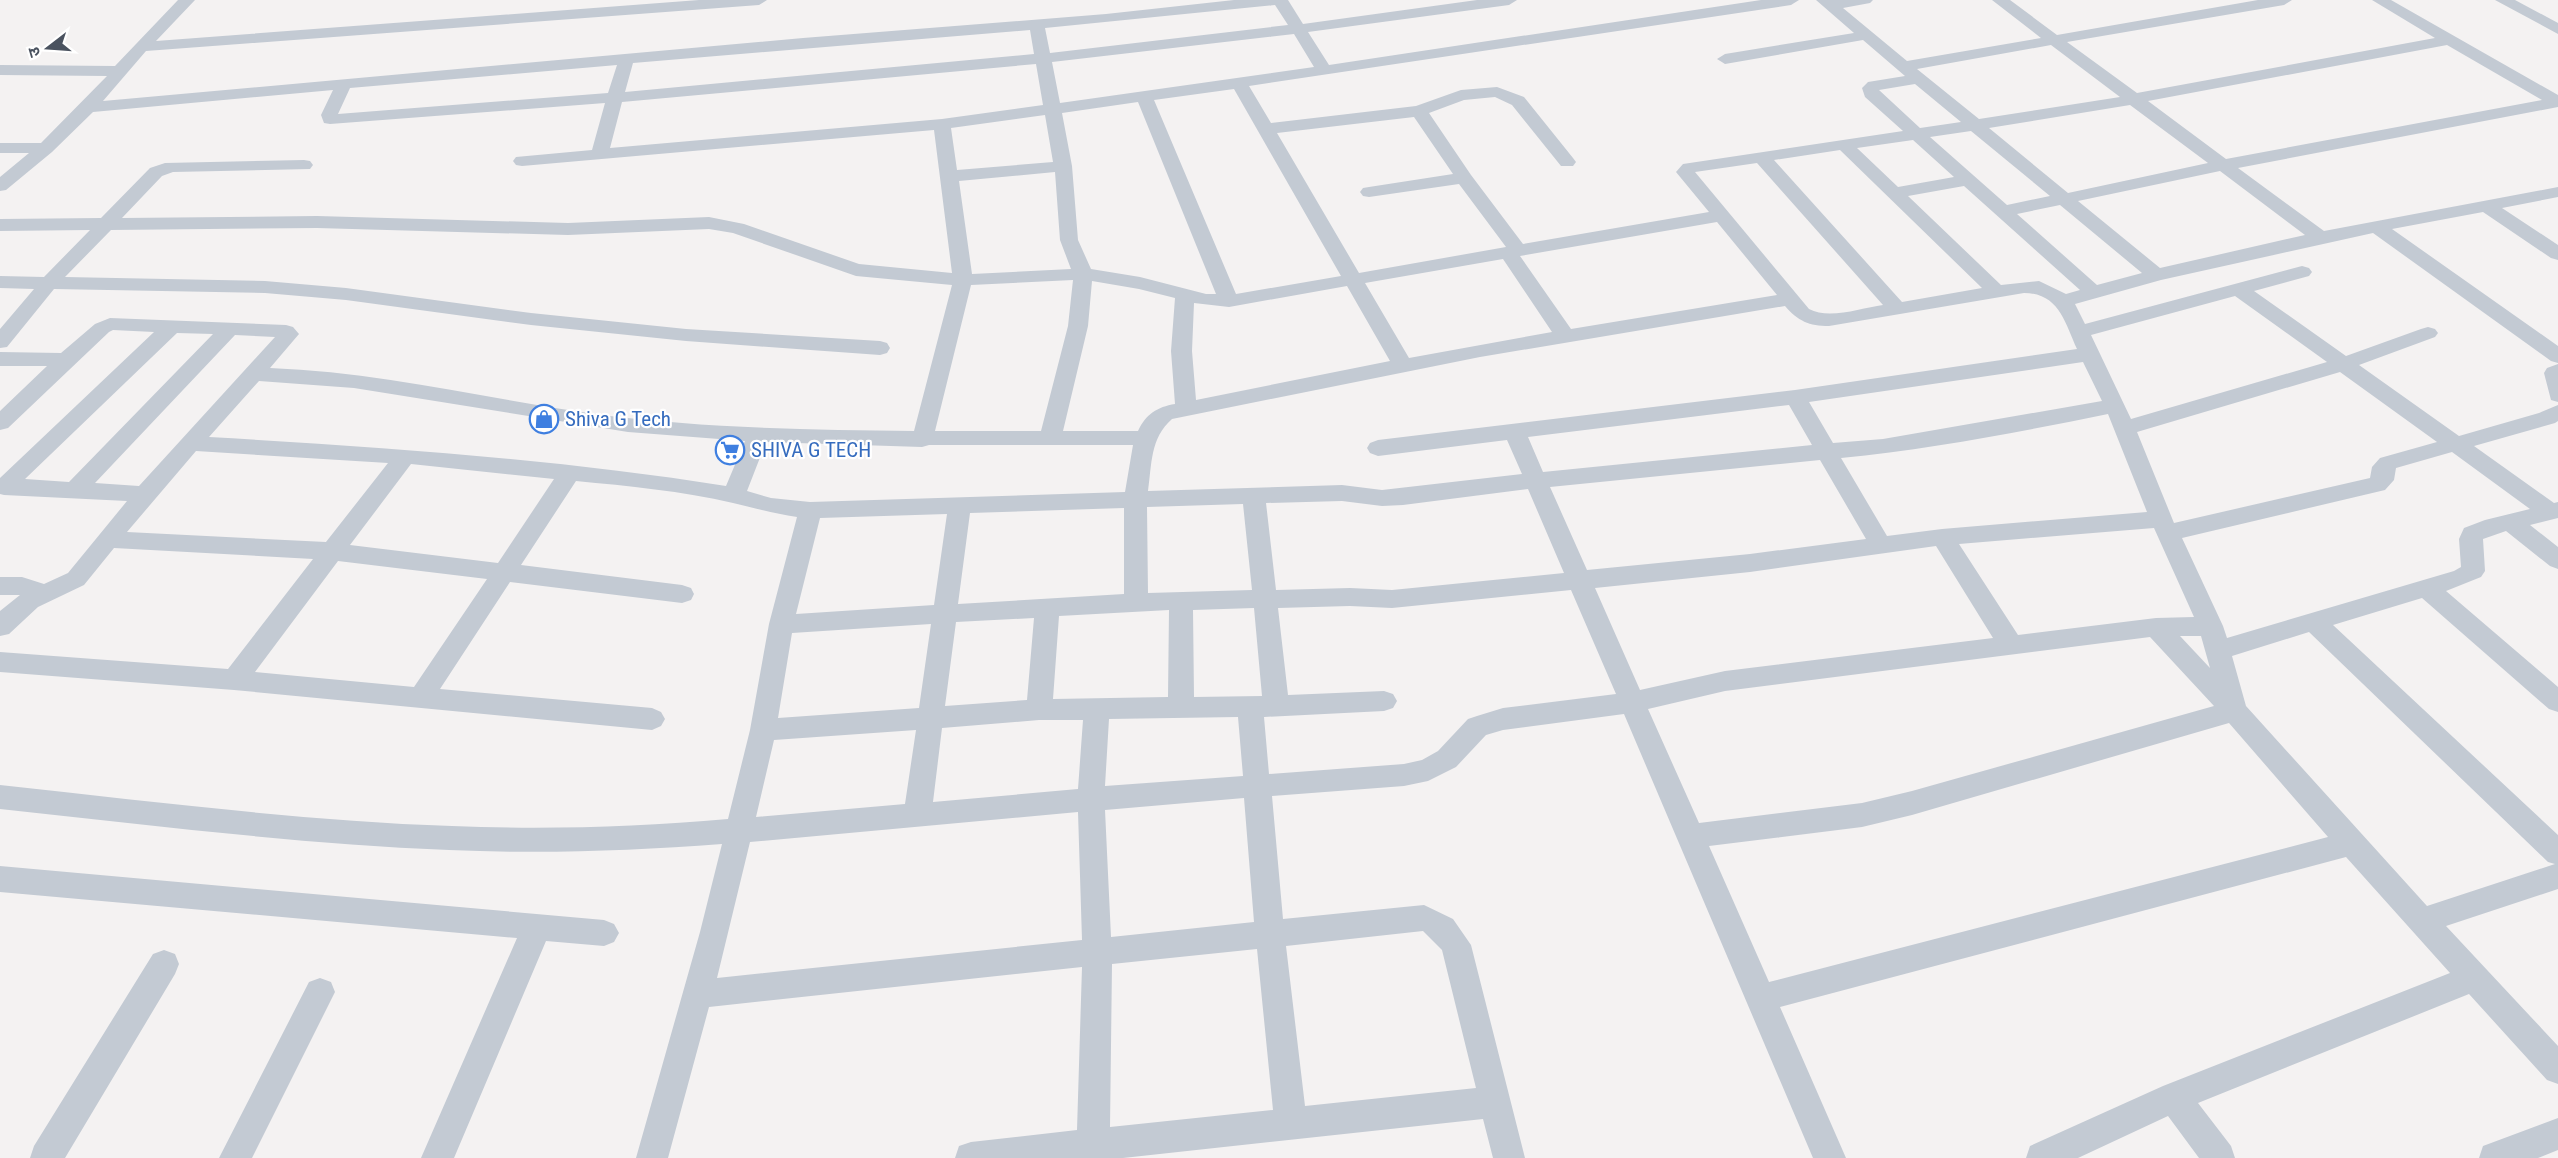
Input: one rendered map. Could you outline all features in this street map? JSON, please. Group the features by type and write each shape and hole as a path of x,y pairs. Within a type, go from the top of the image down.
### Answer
{"street":[{"path":"1,184 46,148 88,107 118,71 187,0"},
{"path":"141,47 759,0"},
{"path":"88,107 1037,25 1189,11 1275,0"},
{"path":"1280,0 1324,70"},
{"path":"344,84 329,115 330,119 393,116 1043,59 1300,29 1509,0"},
{"path":"522,161 942,124 1239,83 1791,0"},
{"path":"1827,3 1865,0"},
{"path":"2000,0 2320,237"},
{"path":"1905,66 2284,0"},
{"path":"2380,0 2558,102"},
{"path":"2504,0 2558,29"},
{"path":"1827,3 1978,125 2156,275"},
{"path":"1037,25 1063,166 1069,240 1083,274 1078,327 1050,437"},
{"path":"1725,58 1867,35"},
{"path":"2234,711 2215,638 2164,526 2126,429 2064,301 2038,287 2024,286 1829,320 1814,320 1802,313 1719,216 1685,172 1689,168 1761,156 2132,100 2448,40"},
{"path":"599,155 627,60"},
{"path":"0,70 118,71"},
{"path":"1919,78 1870,88 1871,93 2094,293"},
{"path":"1239,83 1403,365"},
{"path":"1266,129 1419,111 1461,95 1479,92 1509,95 1518,101 1567,162"},
{"path":"1144,96 1229,301"},
{"path":"2002,212 2223,165 2558,102"},
{"path":"1419,111 1565,335"},
{"path":"922,440 963,280 942,124"},
{"path":"1843,144 1996,291"},
{"path":"0,148 46,148"},
{"path":"1761,156 1896,308"},
{"path":"0,342 48,284 103,225 162,168 304,165"},
{"path":"949,176 1063,166"},
{"path":"1369,192 1464,178"},
{"path":"1894,193 1967,180"},
{"path":"2064,301 2156,275 2374,225 2558,192"},
{"path":"2485,205 2558,254"},
{"path":"0,225 317,222 568,229 709,223 737,228 856,270 963,280 1083,274 1140,283 1206,300 1229,301 1719,216"},
{"path":"2374,225 2558,356"},
{"path":"2078,332 2302,272"},
{"path":"0,282 265,287 346,294 531,319 686,335 880,348"},
{"path":"2238,289 2554,511"},
{"path":"1185,295 1181,340 1186,408"},
{"path":"1136,602 1135,501 1145,438 1152,424 1165,413 1565,335 1790,299"},
{"path":"0,423 66,360 102,328 110,324 286,331 289,334 145,494 76,579 69,585 23,604 0,627"},
{"path":"2,487 172,326"},
{"path":"75,490 231,328"},
{"path":"2126,429 2343,364 2428,333"},
{"path":"1378,448 1795,397 2090,354"},
{"path":"0,359 66,360"},
{"path":"2558,370 2554,373 2558,395"},
{"path":"254,374 308,376 367,383 529,411 626,424 758,436 922,440 1050,437 1145,438"},
{"path":"1795,397 1881,545"},
{"path":"191,443 405,456 570,472 687,486 734,495 771,506 810,510 1342,493 1382,498 1403,497 1536,480 1827,452 1955,435 2115,406"},
{"path":"781,624 1136,602 1350,597 1392,599 1750,563 1942,537 2164,526 2377,484 2383,480 2383,467 2388,463 2547,418 2558,412"},
{"path":"1514,430 1830,1158"},
{"path":"734,495 758,436"},
{"path":"234,680 405,456"},
{"path":"422,696 570,472"},
{"path":"2,487 145,494"},
{"path":"1254,497 1263,600 1263,705 1258,786 1270,934 1291,1124"},
{"path":"917,815 960,504"},
{"path":"652,1158 698,994 739,832 763,730 781,624 810,510"},
{"path":"0,797 192,818 408,836 516,840 739,832 1091,799 1404,776 1428,770 1447,759 1477,727 1503,719 1633,702 1725,681 2156,627 2215,638 2313,621 2427,588 2473,571 2473,558 2469,545 2472,534 2485,528 2554,511"},
{"path":"2510,522 2558,560"},
{"path":"1942,537 2011,645"},
{"path":"108,539 331,551 682,594"},
{"path":"0,586 27,587 36,590 41,595"},
{"path":"2427,588 2558,702"},
{"path":"1181,601 1181,707"},
{"path":"1039,710 1047,607"},
{"path":"2313,621 2558,853"},
{"path":"2156,627 2558,1069"},
{"path":"0,662 422,696 652,719"},
{"path":"763,730 1039,710 1384,701"},
{"path":"1093,1145 1097,952 1091,799 1097,708"},
{"path":"1690,836 1862,815 1912,803 2234,711"},
{"path":"1761,998 2351,843"},
{"path":"2422,920 2558,876"},
{"path":"0,879 604,933"},
{"path":"698,994 1424,918 1438,923 1456,945 1509,1158"},
{"path":"437,1158 537,927"},
{"path":"46,1158 164,964"},
{"path":"2042,1158 2174,1097 2475,976"},
{"path":"236,1158 320,992"},
{"path":"2174,1097 2219,1158"},
{"path":"970,1158 1093,1145 1158,1148 1291,1124 1495,1102"},
{"path":"2495,1158 2558,1134"}],"place":[{"name":"Shiva G Tech","path":"544,419"},
{"name":"SHIVA G TECH","path":"730,450"}]}
